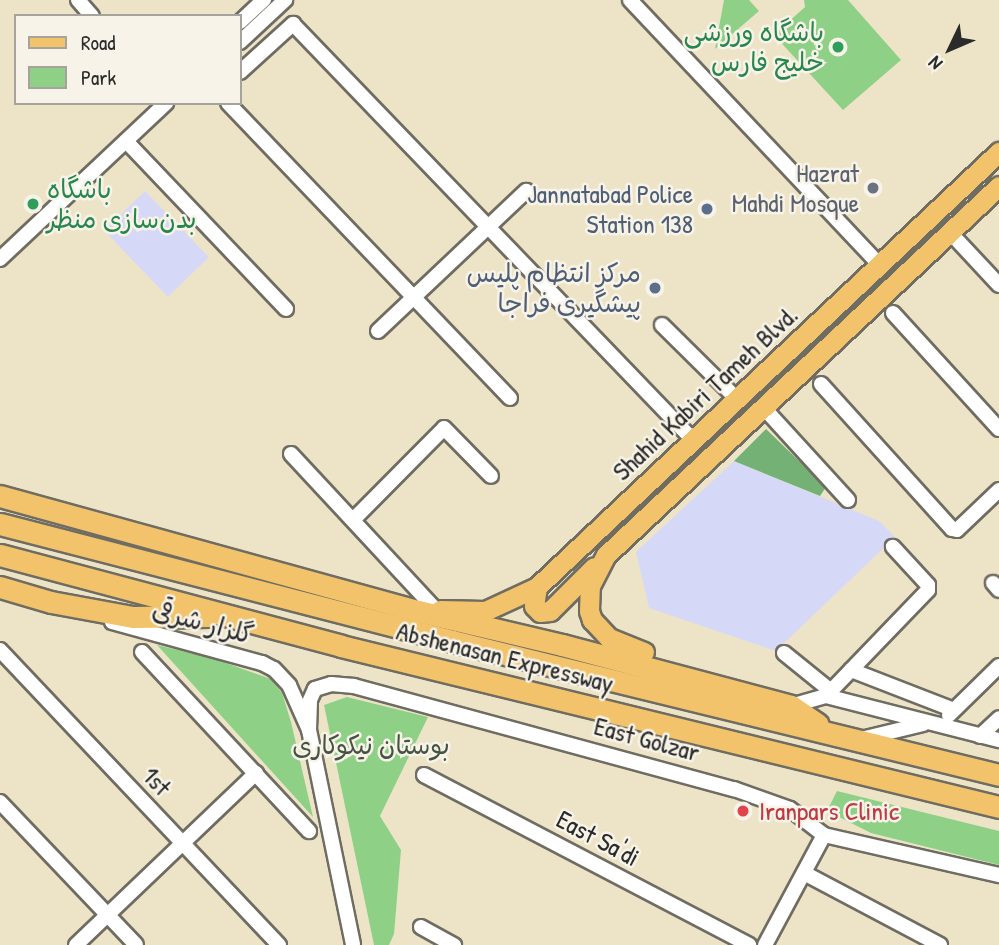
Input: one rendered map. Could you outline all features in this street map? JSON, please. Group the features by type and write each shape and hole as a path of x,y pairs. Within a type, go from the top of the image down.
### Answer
{"highway":[{"path":"0,496 791,706"},
{"name":"Abshenasan Expressway","path":"0,524 452,642 997,774"},
{"name":"Abshenasan Expressway","path":"0,555 228,615 996,807"},
{"path":"3,590 148,619 228,615"},
{"path":"643,652 754,682 832,732"}],"main road":[{"name":"Shahid Kabiri Tameh Blvd.","path":"427,610 485,611 537,587 999,152"},
{"name":"Shahid Kabiri Tameh Blvd.","path":"643,652 610,638 592,620 589,611 590,586 606,555 999,186"},
{"path":"537,587 534,606 540,612 550,611 606,555"}],"street":[{"path":"78,0 90,14"},
{"path":"242,21 264,0"},
{"path":"242,40 285,0"},
{"path":"630,0 879,264"},
{"path":"242,70 293,24 693,440"},
{"path":"0,259 164,105"},
{"path":"230,105 510,398"},
{"path":"126,141 286,309"},
{"path":"378,331 526,191"},
{"path":"958,241 999,285"},
{"path":"893,313 999,429"},
{"path":"662,325 737,399"},
{"path":"821,384 951,529 957,530 999,490"},
{"path":"764,407 848,500"},
{"path":"354,520 444,428 491,476"},
{"path":"291,454 354,520 427,610"},
{"path":"759,715 828,694 928,590 928,585 893,547"},
{"name":"گلزار شرقی","path":"51,601 99,619 268,666 289,685 309,730"},
{"name":"1st","path":"0,650 279,945"},
{"path":"142,652 309,831"},
{"path":"784,653 828,694 999,740"},
{"path":"861,740 933,724 954,710 999,666"},
{"path":"851,670 954,710"},
{"name":"East Golzar","path":"309,730 310,701 314,690 331,684 354,686 734,789 790,810 824,835 999,875"},
{"path":"980,736 999,718"},
{"path":"309,730 353,945"},
{"path":"76,945 256,774"},
{"name":"East Sa'di","path":"424,775 749,945"},
{"path":"0,802 136,945"},
{"path":"765,945 824,835"},
{"path":"804,873 940,945"},
{"path":"421,928 454,945"}],"shaded area":[{"path":"145,191 209,257 168,297 104,231"},
{"path":"734,461 879,521 895,537 776,651 649,608 636,552"}],"green space":[{"path":"724,0 749,0 759,11 715,49"},
{"name":"باشگاه ورزشی خلیج فارس","path":"804,0 848,0 901,60 843,110 774,35 805,7"},
{"path":"766,429 826,487 820,496 734,461"},
{"path":"157,645 212,658 271,679 282,693 291,722 313,817"},
{"name":"بوستان نیکوکاری","path":"347,697 428,717 380,816 401,850 394,934 389,945 374,945 324,705"},
{"path":"837,791 999,831 999,865 871,833 827,811"}],"place":[{"name":"باشگاه ورزشی خلیج فارس","path":"838,47"},
{"name":"Hazrat Mahdi Mosque","path":"873,188"},
{"name":"باشگاه بدن‌سازی منظر","path":"33,204"},
{"name":"Jannatabad Police Station 138","path":"707,209"},
{"name":"مرکز انتظام پلیس پیشگیری فراجا","path":"655,288"},
{"name":"Iranpars Clinic","path":"743,811"}]}
